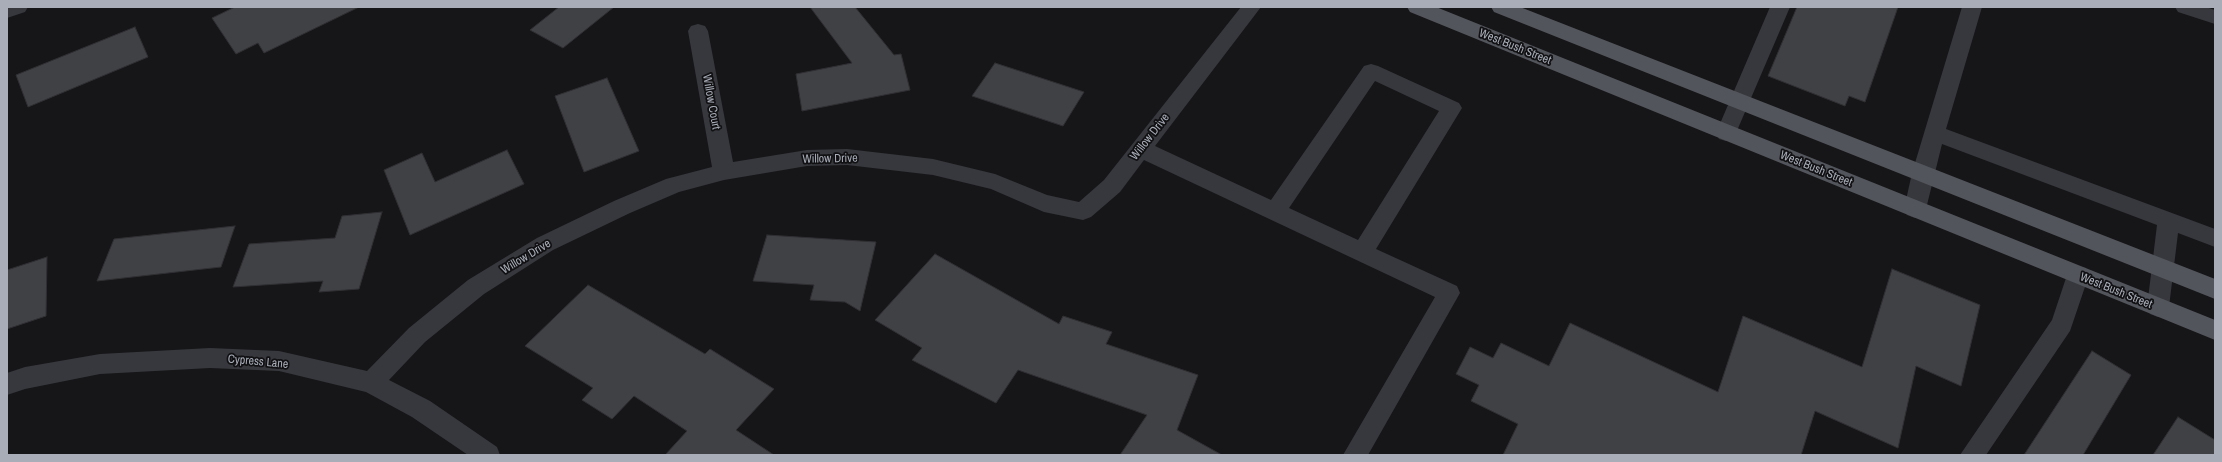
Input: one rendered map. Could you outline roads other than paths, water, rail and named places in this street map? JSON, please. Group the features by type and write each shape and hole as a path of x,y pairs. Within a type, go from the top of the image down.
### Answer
{"main road":[{"name":"West Bush Street","path":"1416,7 2215,330"},
{"path":"1501,7 2215,288"}],"street":[{"path":"7,11 18,7"},
{"name":"Willow Drive","path":"371,384 417,335 470,292 545,244 674,185 724,172 807,158 847,157 933,167 995,182 1044,203 1083,211 1112,186 1251,7"},
{"path":"1726,133 1780,7"},
{"path":"1915,209 1923,173 1972,7"},
{"path":"2185,7 2215,17"},
{"name":"Willow Court","path":"698,31 724,172"},
{"path":"1275,211 1371,71 1452,108 1362,252"},
{"path":"1936,133 2215,238"},
{"path":"1141,149 1449,292 1355,455"},
{"path":"2158,307 2169,221"},
{"path":"1972,455 2062,324 2078,275"},
{"name":"Cypress Lane","path":"7,384 100,364 210,358 279,361 371,384 420,409 488,455"}]}
